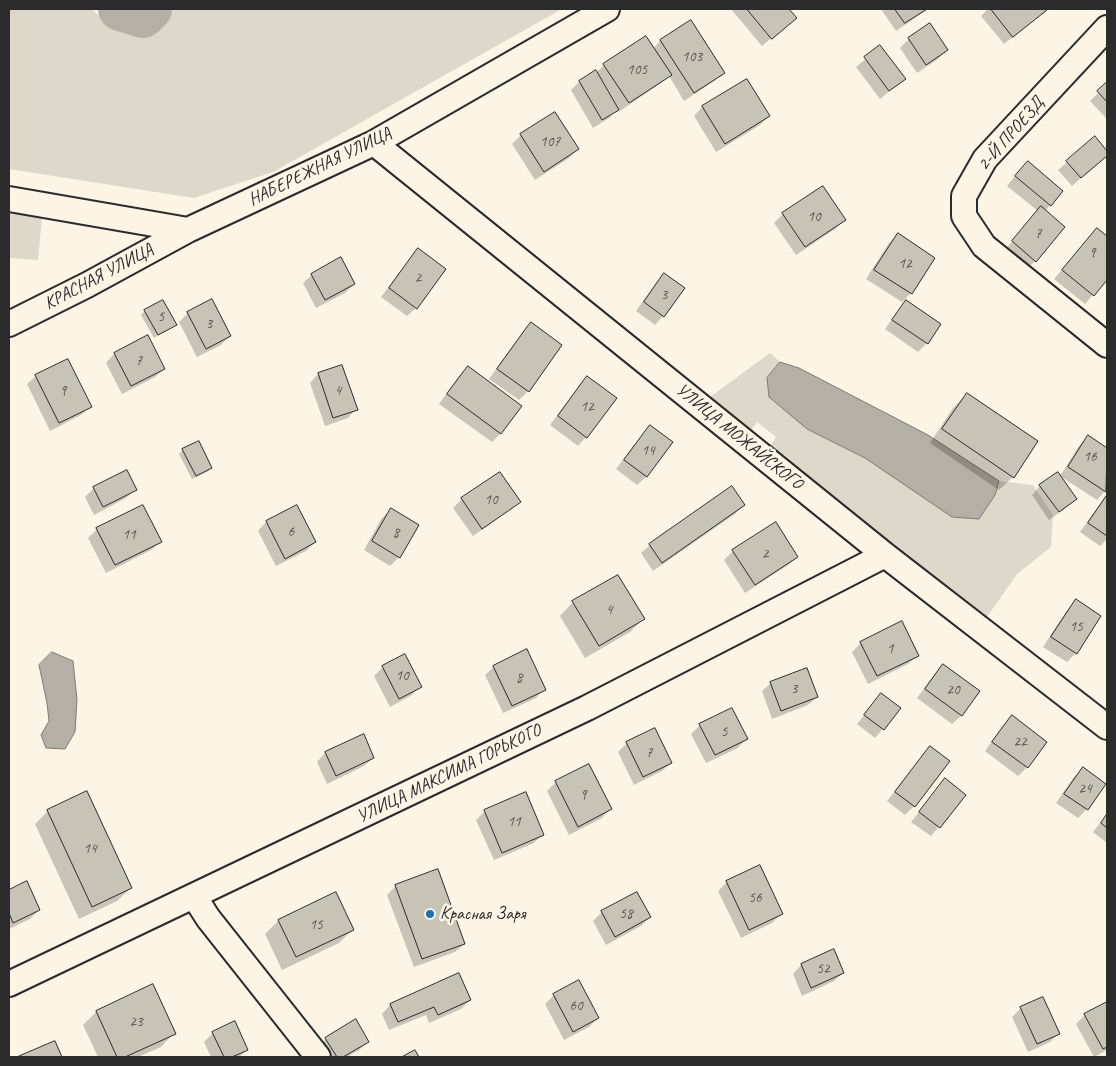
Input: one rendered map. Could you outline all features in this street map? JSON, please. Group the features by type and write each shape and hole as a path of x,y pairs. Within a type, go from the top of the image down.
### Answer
{"street":[{"name":"НАБЕРЕЖНАЯ УЛИЦА","path":"188,230 374,143 607,9"},
{"name":"2-Й ПРОЕЗД","path":"1107,28 985,158 964,196 964,216 984,246 1107,346"},
{"name":"УЛИЦА МОЖАЙСКОГО","path":"374,143 885,555 1107,727"},
{"path":"9,199 188,230"},
{"name":"КРАСНАЯ УЛИЦА","path":"9,324 188,230"},
{"name":"УЛИЦА МАКСИМА ГОРЬКОГО","path":"9,984 587,708 885,555"},
{"path":"194,896 208,918 318,1057"}],"shaded area":[{"path":"9,9 92,9 111,28 133,31 154,19 160,9 562,9 273,172 194,198 9,169"},
{"path":"9,213 42,217 38,260 9,258"},
{"path":"770,353 780,362 767,378 807,429 865,458 995,495 999,481 1033,485 1053,515 1051,547 1017,574 987,617 769,448 776,437 757,422 750,432 710,397"},
{"path":"780,362 799,368 928,435 999,481 995,495 979,519 952,517 865,458 807,429 769,397 767,378"},
{"path":"52,652 73,661 77,700 75,732 65,749 46,748 41,735 49,721 39,665"}],"building":[{"path":"747,9 789,9 797,18 772,39"},
{"path":"895,9 927,9 905,23"},
{"path":"991,9 1047,9 1047,10 1013,37"},
{"path":"691,20 725,73 694,93 660,40"},
{"path":"930,23 948,50 926,65 908,38"},
{"path":"646,36 672,75 629,103 603,64"},
{"path":"880,45 906,79 889,91 864,57"},
{"path":"596,70 619,110 602,120 579,81"},
{"path":"747,79 770,116 725,144 702,106"},
{"path":"1107,82 1107,102 1097,91"},
{"path":"555,112 579,149 544,172 520,134"},
{"path":"1095,136 1107,151 1107,156 1081,178 1066,161"},
{"path":"1028,161 1063,191 1051,206 1015,176"},
{"path":"823,186 846,220 805,247 782,213"},
{"path":"1041,206 1065,227 1036,262 1012,241"},
{"path":"1097,228 1107,236 1107,280 1094,296 1062,270"},
{"path":"898,233 935,258 912,294 874,270"},
{"path":"418,248 446,269 417,309 389,288"},
{"path":"341,257 355,284 325,300 311,274"},
{"path":"664,273 685,288 664,317 644,302"},
{"path":"212,299 231,336 206,349 187,312"},
{"path":"163,300 177,325 158,335 144,310"},
{"path":"906,300 941,324 928,344 892,320"},
{"path":"531,322 562,345 529,392 497,369"},
{"path":"148,335 165,369 131,386 114,353"},
{"path":"68,359 92,407 59,423 35,375"},
{"path":"342,365 358,410 333,418 318,373"},
{"path":"468,366 522,406 501,434 447,394"},
{"path":"587,376 617,398 587,438 558,416"},
{"path":"967,393 1038,441 1014,478 942,429"},
{"path":"650,425 673,442 647,477 624,460"},
{"path":"1088,435 1107,448 1106,492 1068,467"},
{"path":"199,441 212,468 196,476 182,449"},
{"path":"127,470 137,490 103,507 93,487"},
{"path":"500,472 521,502 482,529 461,498"},
{"path":"1058,472 1077,499 1059,512 1039,485"},
{"path":"732,486 745,505 662,563 649,544"},
{"path":"1107,495 1107,536 1088,523"},
{"path":"143,505 162,542 115,565 96,528"},
{"path":"297,505 316,542 285,559 266,521"},
{"path":"391,508 419,525 400,558 372,541"},
{"path":"776,522 798,557 755,585 732,550"},
{"path":"618,575 645,619 599,646 572,601"},
{"path":"1076,599 1101,616 1077,654 1051,637"},
{"path":"902,621 919,656 877,676 860,642"},
{"path":"527,649 546,690 512,706 493,666"},
{"path":"405,654 422,687 399,699 382,666"},
{"path":"943,664 980,691 962,716 925,689"},
{"path":"807,668 818,697 781,711 770,682"},
{"path":"881,693 901,708 884,730 864,715"},
{"path":"732,708 748,739 715,755 699,724"},
{"path":"1012,715 1047,742 1028,768 992,742"},
{"path":"655,728 672,763 643,777 626,742"},
{"path":"364,734 374,758 336,776 325,752"},
{"path":"930,746 950,761 915,807 895,792"},
{"path":"589,764 612,809 578,827 555,781"},
{"path":"1083,767 1106,784 1088,810 1064,794"},
{"path":"945,778 966,795 940,828 919,812"},
{"path":"87,791 132,888 92,907 47,810"},
{"path":"526,792 544,835 502,853 484,810"},
{"path":"1107,814 1107,828 1101,823"},
{"path":"760,865 783,914 749,930 726,881"},
{"name":"Красная Заря","path":"438,869 465,944 422,959 395,885"},
{"path":"27,881 40,910 13,923 9,913 9,890"},
{"path":"336,892 354,930 296,957 278,920"},
{"path":"637,892 651,917 615,937 601,911"},
{"path":"834,949 844,973 811,988 801,964"},
{"path":"459,973 471,1000 438,1015 434,1007 398,1022 390,1004"},
{"path":"579,980 599,1018 573,1032 553,994"},
{"path":"153,984 176,1034 125,1057 117,1057 96,1011"},
{"path":"1043,997 1060,1034 1037,1044 1020,1007"},
{"path":"1107,1002 1107,1047 1103,1049 1084,1014"},
{"path":"356,1019 369,1042 343,1057 337,1057 325,1038"},
{"path":"235,1021 248,1050 232,1057 224,1057 212,1032"},
{"path":"55,1041 62,1057 17,1057"},
{"path":"415,1050 419,1057 402,1057"}],"waterway":[{"path":"120,9 143,16 150,9"}],"place":[{"name":"Красная Заря","path":"430,914"}]}
